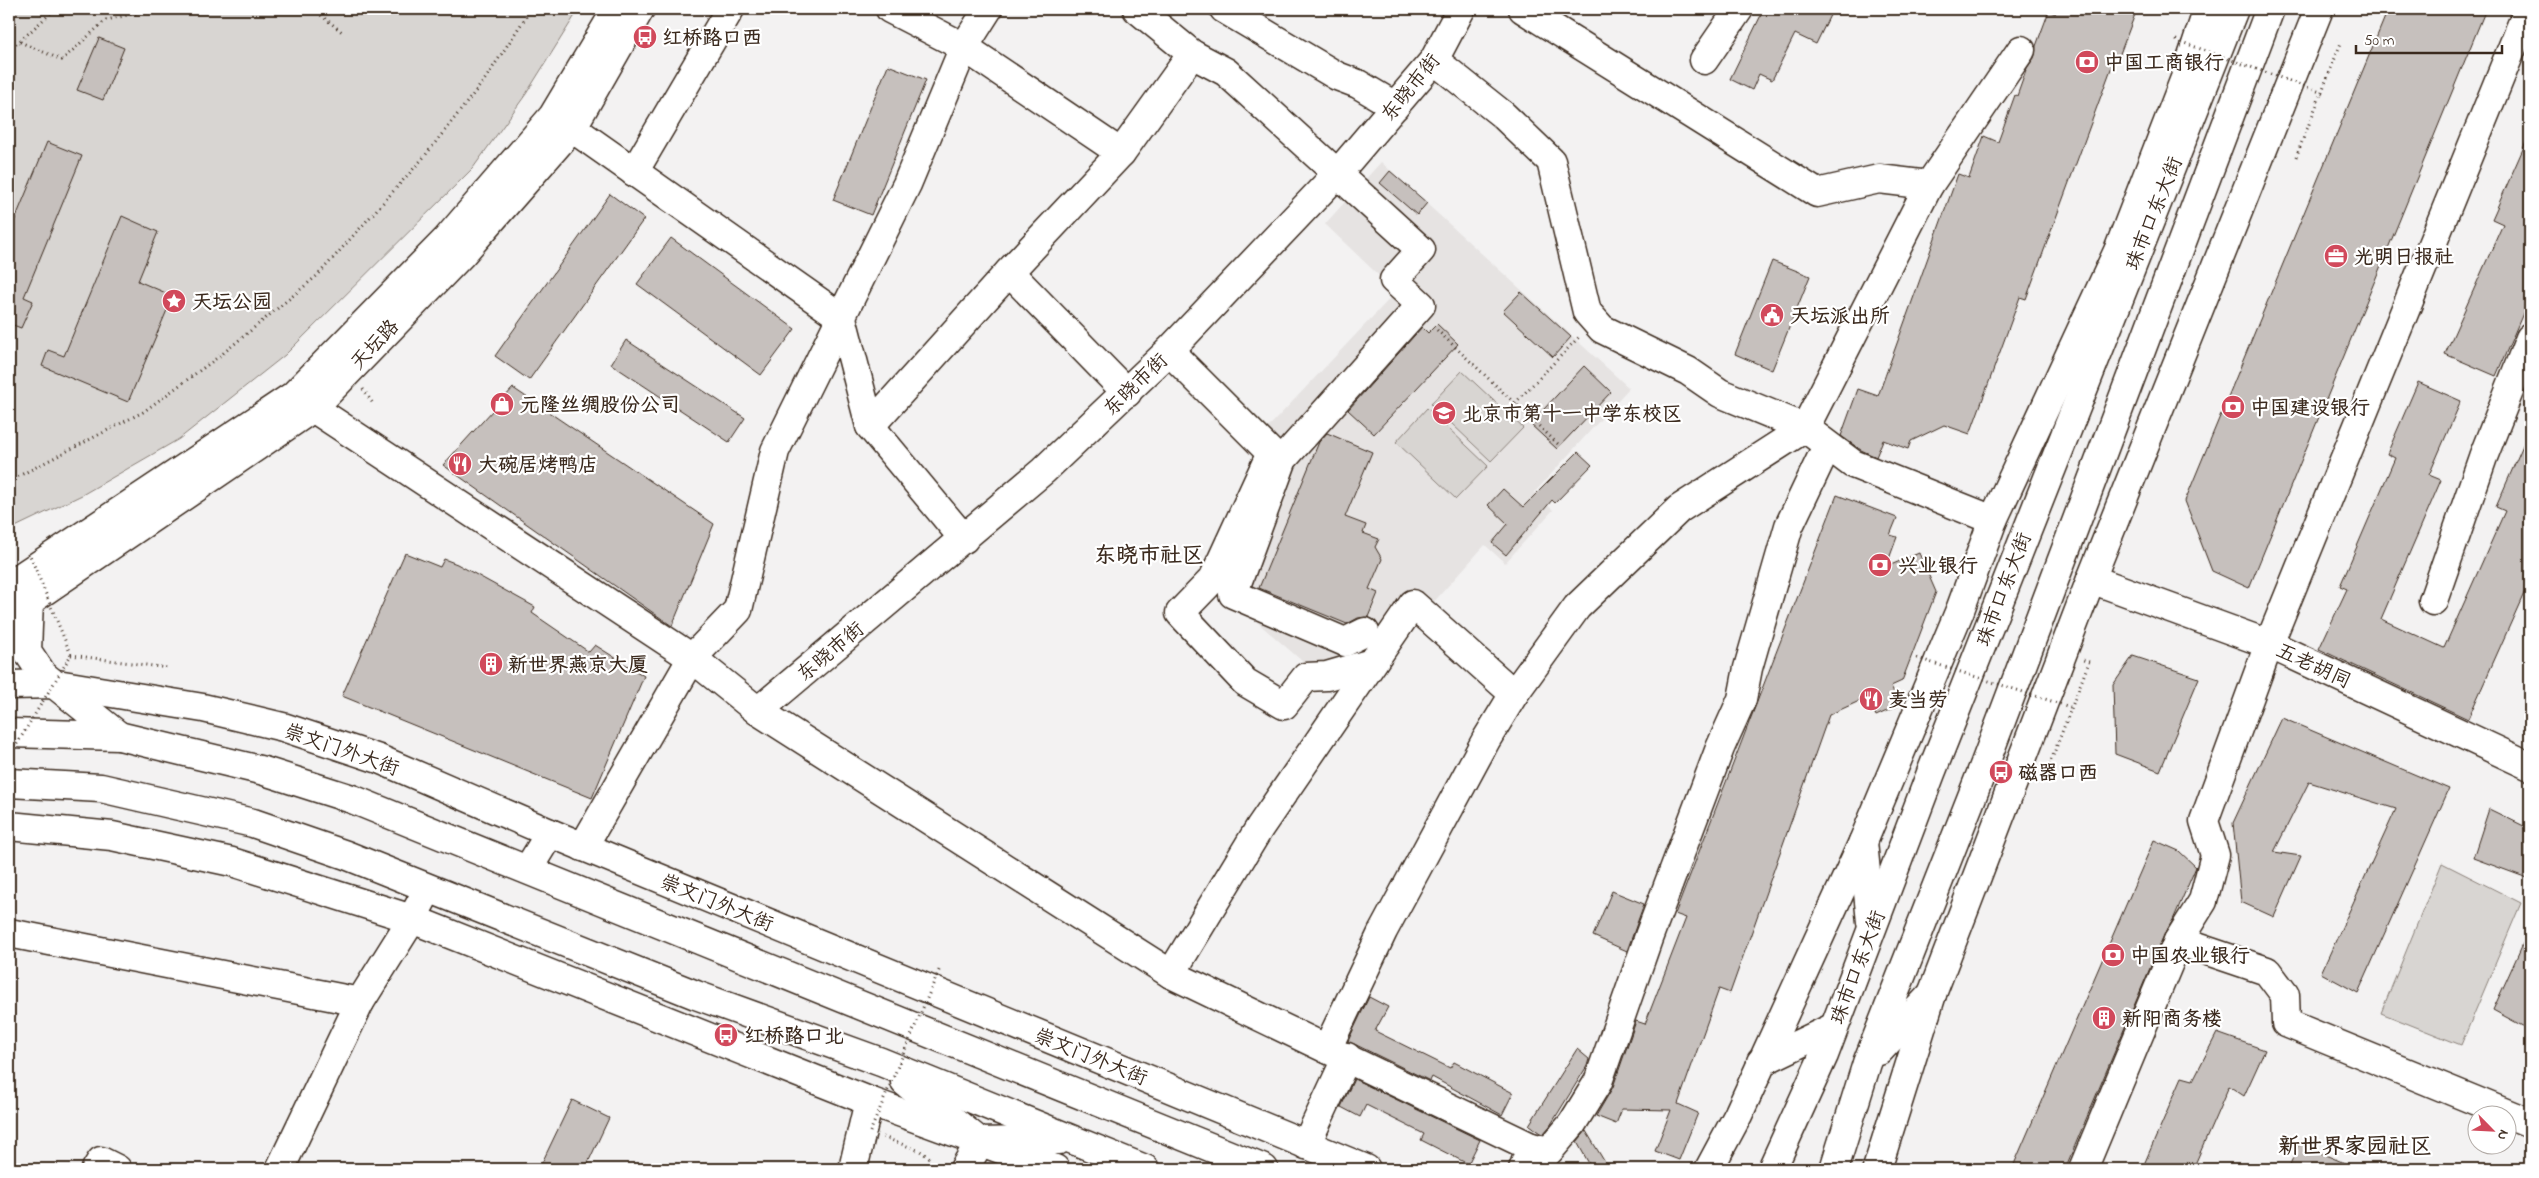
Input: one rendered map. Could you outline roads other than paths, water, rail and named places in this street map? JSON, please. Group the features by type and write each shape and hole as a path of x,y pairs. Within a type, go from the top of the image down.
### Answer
{"street":[{"name":"天坛路","path":"15,600 293,396 447,239 553,116 617,9"},
{"name":"天坛路","path":"15,600 313,408 461,255 572,128 640,9"},
{"path":"634,172 730,9"},
{"path":"890,9 964,47 1121,153"},
{"path":"583,847 692,658 738,610 775,451 907,184 964,47 988,9"},
{"path":"1136,9 1192,54 1226,72 1421,250 1394,280 1421,305 1277,456 1213,579 1180,613 1245,682 1284,705 1306,677 1327,676 1372,663"},
{"path":"1224,9 1337,76 1358,84 1395,106"},
{"name":"东晓市街","path":"758,711 1043,471 1127,393 1337,174 1434,60 1461,9"},
{"path":"1523,9 1817,193 1879,179 1929,185"},
{"path":"1704,60 1739,9"},
{"name":"珠市口东大街","path":"1709,1169 1738,1114 1760,1062 1863,842 1960,610 1993,520 2118,251 2185,78 2208,9"},
{"name":"珠市口东大街","path":"1772,1169 1834,1027 2079,395 2234,9"},
{"name":"珠市口东大街","path":"1834,1169 1867,1063 1984,766 2270,9"},
{"path":"1877,1169 1932,994 2091,578 2319,9"},
{"path":"2083,1169 2178,942 2203,901 2215,855 2204,821 2269,644 2528,9"},
{"path":"1306,1145 1337,1053 1383,931 1486,740 1514,694 1577,607 1679,509 1805,428 1929,185 2021,50"},
{"path":"870,426 1009,272 1121,153 1192,54"},
{"path":"1434,60 1503,115 1551,161 1587,312 1602,329 1688,371 1720,393 1805,428 1853,464 1993,520"},
{"path":"572,128 842,318 870,426 964,539"},
{"path":"1009,272 1127,393"},
{"path":"2433,601 2483,457 2520,396 2530,338"},
{"path":"1169,351 1277,456"},
{"path":"313,408 692,658 758,711 1171,974 1337,1053 1527,1158 1549,1151 1572,1124 1598,1082 1649,936 1720,748 1742,699 1748,668 1790,526 1827,446"},
{"path":"1277,456 1233,594 1345,642 1365,632"},
{"name":"五老胡同","path":"2091,578 2269,644 2530,766"},
{"path":"15,600 27,651 43,675 57,684 119,736"},
{"path":"1171,974 1260,827 1413,604 1514,694"},
{"name":"崇文门外大街","path":"9,685 57,684 203,708 283,727 379,759 583,847 1364,1169"},
{"name":"崇文门外大街","path":"9,733 119,736 264,771 352,799 1264,1169"},
{"path":"9,783 101,788 253,822 346,856 696,996 880,1062 1145,1169"},
{"path":"9,826 112,836 232,862 412,919 869,1101 1055,1169"},
{"path":"528,869 550,833"},
{"path":"1863,842 1871,928"},
{"path":"280,1169 360,1002 412,919 428,889"},
{"path":"9,933 360,1002"},
{"path":"2178,942 2267,971 2285,995 2286,1023 2530,1123"},
{"path":"1867,1063 1932,994"},
{"path":"1760,1062 1834,1027"},
{"path":"880,1062 980,1142 1070,1140"},
{"path":"853,1169 869,1101"},
{"path":"964,1169 980,1142"},
{"path":"96,1169 101,1161 117,1169"}],"place":[{"name":"红桥路口西","path":"645,37"},
{"name":"中国工商银行","path":"2087,62"},
{"name":"光明日报社","path":"2336,256"},
{"name":"天坛公园","path":"174,301"},
{"name":"天坛派出所","path":"1772,315"},
{"name":"元隆丝绸股份公司","path":"502,404"},
{"name":"中国建设银行","path":"2233,407"},
{"name":"北京市第十一中学东校区","path":"1444,413"},
{"name":"大碗居烤鸭店","path":"460,464"},
{"name":"兴业银行","path":"1880,565"},
{"name":"新世界燕京大厦","path":"491,664"},
{"name":"麦当劳","path":"1871,699"},
{"name":"磁器口西","path":"2001,772"},
{"name":"中国农业银行","path":"2113,955"},
{"name":"新阳商务楼","path":"2104,1018"},
{"name":"红桥路口北","path":"726,1035"}],"district":[{"name":"东晓市社区","path":"1149,554"},
{"name":"新世界家园社区","path":"2355,1145"}]}
